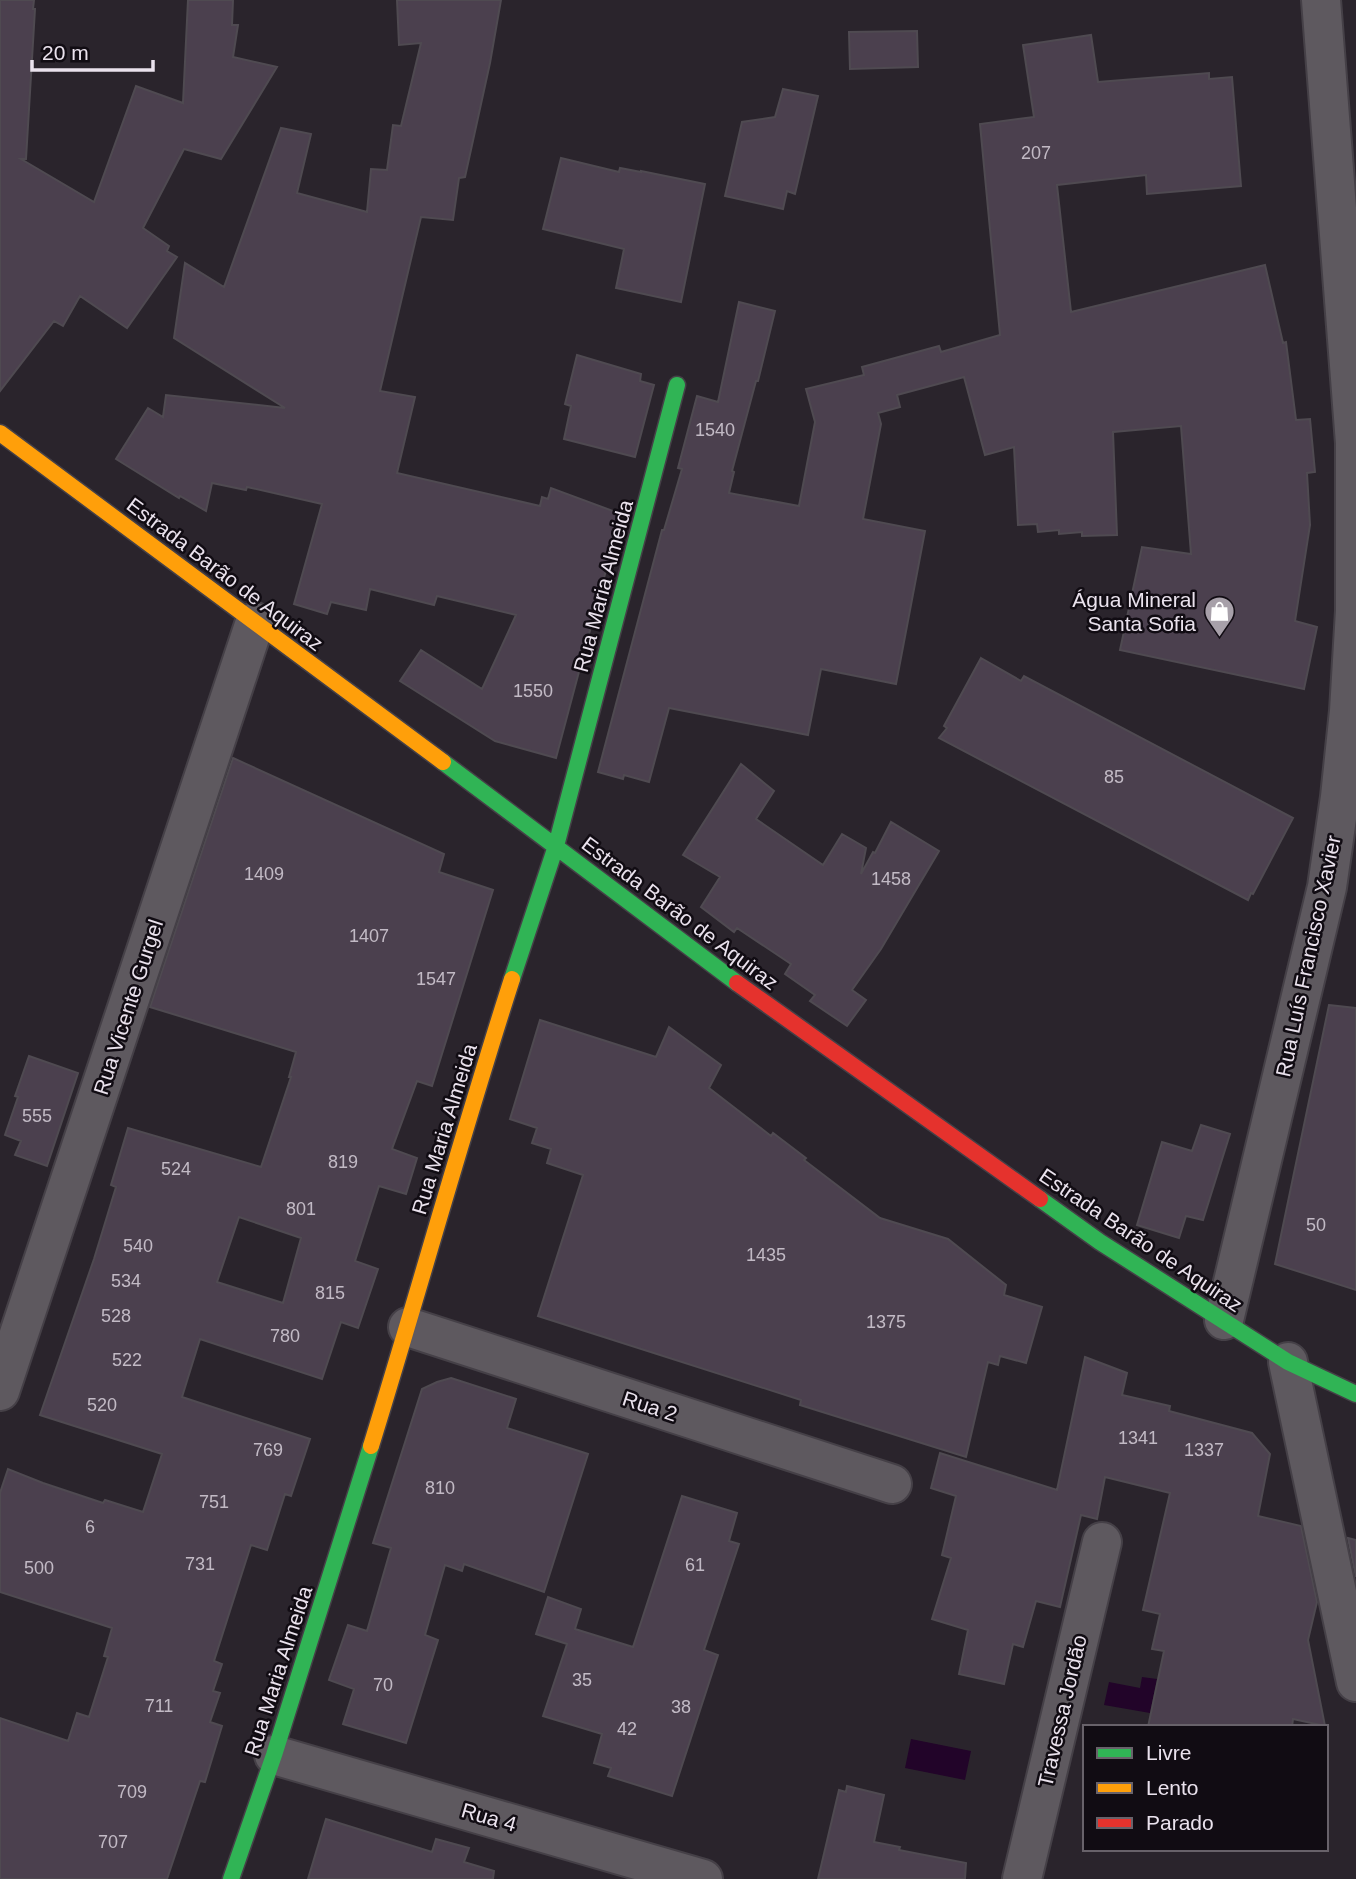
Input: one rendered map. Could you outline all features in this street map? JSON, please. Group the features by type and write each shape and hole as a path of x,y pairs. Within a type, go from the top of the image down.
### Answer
{"street":[{"name":"Rua Luís Francisco Xavier","path":"1224,1320 1327,887 1349,711 1355,611 1355,443 1321,0"},
{"name":"Rua Maria Almeida","path":"231,1879 274,1755 408,1327 476,1091 556,846 677,385"},
{"name":"Estrada Barão de Aquiraz","path":"0,433 743,988 1089,1234 1287,1362 1356,1394"},
{"name":"Rua Vicente Gurgel","path":"0,1391 255,622"},
{"name":"Rua 2","path":"408,1327 892,1485"},
{"path":"1287,1362 1356,1682"},
{"name":"Travessa Jordão","path":"1022,1879 1102,1542"},
{"name":"Rua 4","path":"274,1755 703,1879"}],"shaded area":[{"path":"1142,1677 1157,1679 1150,1713 1104,1705 1109,1682 1140,1688"},
{"path":"911,1739 971,1751 965,1780 905,1768"}],"building":[{"path":"0,0 34,0 26,159 21,159 94,202 136,86 183,103 188,0 233,0 232,25 238,25 233,57 277,67 221,159 184,149 143,228 169,246 167,251 177,257 127,328 80,296 63,326 54,321 0,391"},
{"path":"397,0 501,0 465,177 459,178 453,220 421,217 380,391 415,397 397,473 540,506 542,497 548,499 551,488 621,514 556,758 495,741 400,681 421,650 482,689 516,615 437,596 434,605 370,589 366,610 331,602 327,614 294,604 322,504 247,487 246,490 212,483 206,511 180,496 179,498 116,459 148,408 163,417 166,395 285,408 174,338 185,263 224,287 281,128 311,134 297,193 367,212 371,169 387,170 393,125 401,126 421,43 399,45"},
{"path":"917,31 918,67 850,69 849,32"},
{"path":"1091,35 1098,82 1209,73 1209,79 1232,77 1241,186 1147,194 1146,175 1057,185 1071,312 1265,265 1283,343 1286,342 1296,420 1310,419 1315,472 1307,473 1310,525 1295,621 1317,627 1304,689 1120,650 1142,547 1191,554 1181,426 1113,432 1117,535 1082,536 1082,532 1059,534 1059,530 1038,532 1037,524 1018,525 1014,447 985,455 964,377 897,395 900,407 878,413 881,424 863,519 925,531 896,684 821,669 808,735 669,708 649,782 598,772 662,530 682,469 678,468 697,396 718,402 739,302 775,311 732,471 734,472 729,493 799,506 815,422 806,389 864,375 862,367 939,346 941,352 1000,335 980,124 1034,117 1023,45"},
{"path":"783,89 818,96 795,194 787,191 783,209 725,196 742,122 775,117"},
{"path":"561,158 619,172 620,168 705,184 681,302 616,288 624,249 543,229"},
{"path":"577,355 641,374 640,381 654,385 635,457 564,439 571,406 565,404"},
{"path":"981,658 1021,681 1024,676 1293,818 1248,900 939,738 947,728 944,726"},
{"path":"233,758 444,854 439,872 493,890 432,1086 417,1081 392,1149 417,1158 406,1194 379,1186 355,1261 378,1269 358,1328 341,1322 322,1379 200,1339 182,1397 310,1439 291,1496 285,1494 267,1550 251,1545 214,1661 222,1664 213,1691 220,1693 210,1722 222,1726 205,1782 200,1781 167,1879 0,1879 0,1718 68,1741 77,1713 89,1717 108,1657 104,1656 112,1628 0,1592 0,1493 8,1469 103,1503 105,1500 143,1512 162,1454 40,1415 94,1259 116,1187 111,1185 128,1128 261,1167 291,1077 296,1052 150,1007","holes":["239,1217 301,1238 283,1303 217,1282"]},
{"path":"741,764 774,791 756,819 823,865 842,834 866,848 861,874 891,822 939,851 881,949 852,990 866,1000 847,1026 810,1001 815,995 785,974 791,964 737,928 734,932 701,907 720,877 683,855"},
{"path":"1329,1005 1356,1008 1356,1290 1275,1264"},
{"path":"540,1020 656,1057 669,1027 721,1065 709,1088 771,1136 773,1133 806,1158 804,1160 880,1218 948,1239 1006,1285 1004,1295 1042,1307 1026,1363 1000,1356 998,1365 988,1362 966,1457 800,1405 801,1400 538,1316 583,1175 547,1163 551,1149 532,1143 537,1128 510,1119"},
{"path":"29,1056 78,1073 47,1166 15,1155 21,1141 5,1135"},
{"path":"1201,1125 1230,1134 1203,1220 1186,1216 1179,1238 1137,1225 1162,1142 1192,1151"},
{"path":"1085,1357 1127,1373 1122,1395 1170,1406 1169,1411 1252,1433 1270,1454 1258,1516 1301,1526 1317,1602 1308,1640 1325,1725 1293,1719 1292,1725 1148,1725 1164,1651 1152,1649 1160,1614 1143,1610 1170,1493 1105,1477 1097,1519 1081,1515 1060,1607 1036,1601 1023,1647 1013,1644 1004,1684 959,1674 968,1630 932,1619 951,1558 942,1555 956,1496 931,1488 940,1453 1057,1490"},
{"path":"451,1378 516,1399 507,1428 588,1454 544,1592 464,1564 462,1571 445,1565 425,1635 438,1640 406,1743 343,1724 354,1689 329,1680 348,1625 367,1631 391,1548 373,1543 422,1389"},
{"path":"682,1496 737,1513 729,1541 739,1544 704,1650 718,1655 672,1796 608,1776 611,1768 594,1763 602,1734 543,1716 567,1644 536,1634 548,1597 581,1609 575,1629 633,1647"},
{"path":"1348,1538 1356,1540 1356,1577"},
{"path":"847,1786 884,1795 874,1842 900,1847 899,1850 966,1863 965,1879 818,1879 839,1790 846,1792"},
{"path":"326,1819 432,1852 436,1839 469,1848 464,1862 494,1871 493,1879 308,1879"}],"traffic: fast":[{"path":"512,979 556,846 677,385"},
{"path":"443,762 737,983"},
{"path":"1040,1199 1100,1242 1288,1362 1356,1394"},
{"path":"231,1879 274,1755 371,1446"}],"traffic: slow":[{"path":"0,433 443,762"},
{"path":"371,1446 512,979"}],"traffic: jam":[{"path":"737,983 1040,1199"}],"place":[{"name":"Água Mineral Santa Sofia","path":"1219,638"}]}
